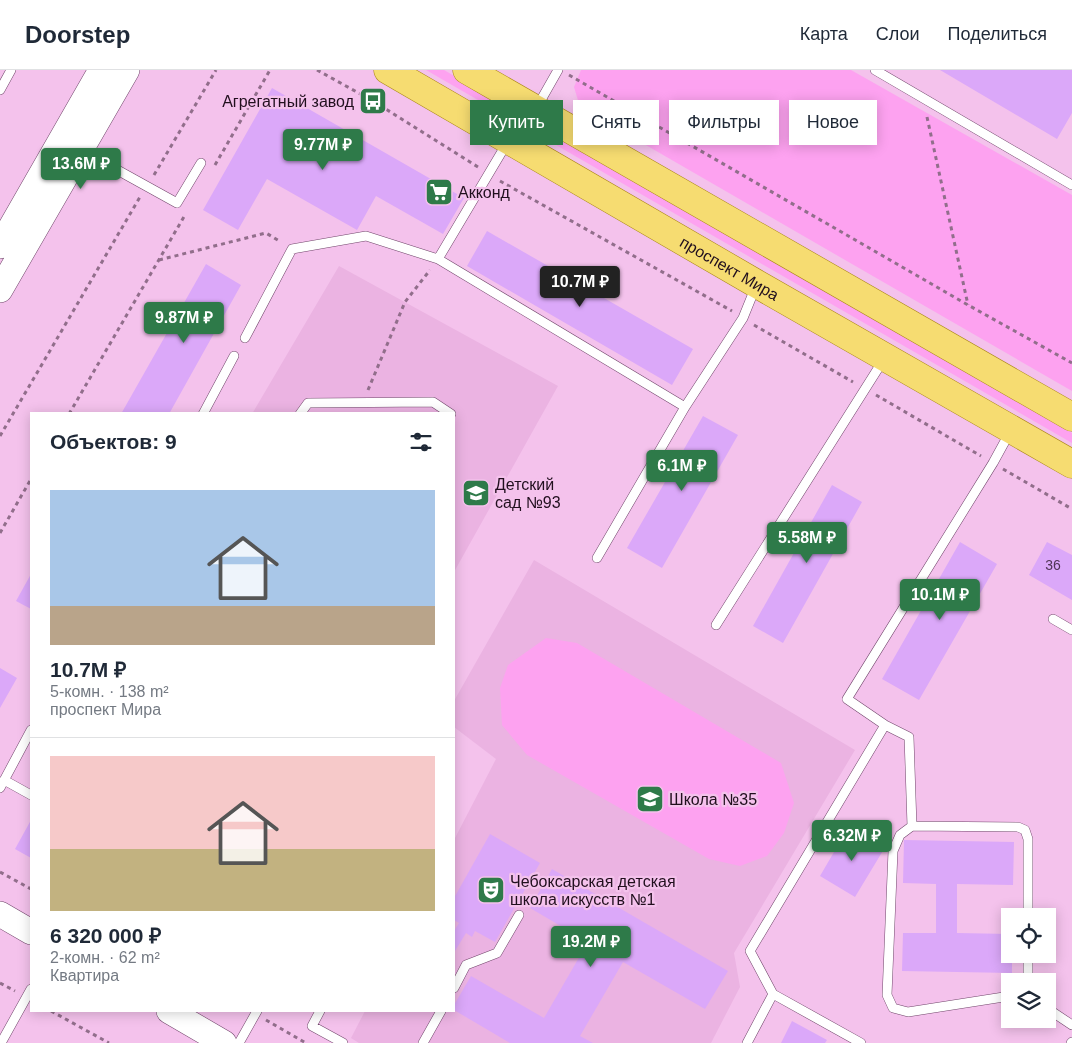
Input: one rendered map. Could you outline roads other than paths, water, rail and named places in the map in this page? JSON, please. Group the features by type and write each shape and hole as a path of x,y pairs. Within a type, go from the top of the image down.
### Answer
{"main road":[{"name":"проспект Мира","path":"388,70 470,118"},
{"path":"467,70 520,100"},
{"path":"563,125 1072,417"},
{"name":"проспект Мира","path":"517,145 1072,464"}],"street":[{"path":"0,290 12,232 101,70"},
{"path":"12,232 81,150 127,70"},
{"path":"0,914 30,931"},
{"path":"171,1012 224,1043"}],"lane":[{"path":"0,90 10,70"},
{"path":"541,100 558,70"},
{"path":"875,70 1072,185"},
{"path":"438,259 505,145"},
{"path":"81,150 177,203 201,163"},
{"path":"245,338 292,249 366,236 438,259 686,407"},
{"path":"597,558 686,407 743,318 756,284"},
{"path":"204,412 234,356"},
{"path":"716,626 885,357"},
{"path":"301,412 308,403 363,402 433,402 448,412"},
{"path":"912,826 909,737 884,724 847,699 993,463 1012,429"},
{"path":"1053,619 1072,630"},
{"path":"861,1043 773,994 750,951 884,724"},
{"path":"30,732 2,784 30,795"},
{"path":"1001,997 908,1012 893,1008 887,995 893,851 900,835 912,826 1018,827 1025,830 1028,839 1028,908"},
{"path":"455,986 466,965 497,953 519,915"},
{"path":"0,1043 30,991"},
{"path":"747,1043 773,994"},
{"path":"319,1012 312,1026 343,1043"},
{"path":"423,1043 440,1012"},
{"path":"240,1043 256,1013"},
{"path":"1056,1014 1072,1025"}],"place":[{"name":"Агрегатный завод","path":"373,101"},
{"name":"Акконд","path":"439,192"},
{"name":"Детский сад №93","path":"476,493"},
{"name":"Школа №35","path":"650,799"},
{"name":"Чебоксарская детская школа искусств №1","path":"491,890"}]}
